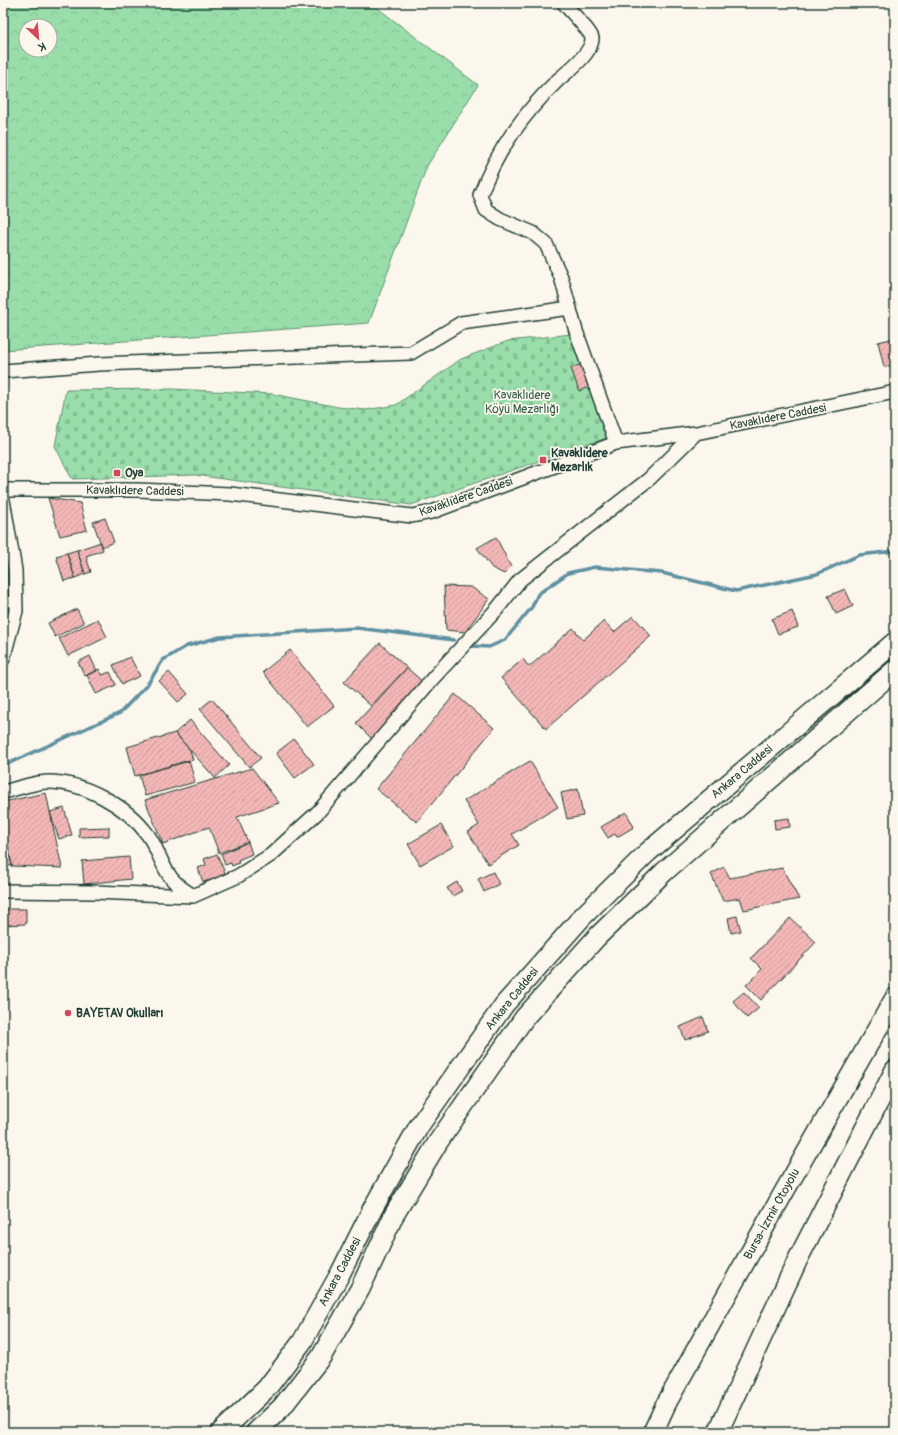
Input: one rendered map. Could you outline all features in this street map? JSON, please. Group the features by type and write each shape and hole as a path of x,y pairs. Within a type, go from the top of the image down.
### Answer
{"highway":[{"name":"Ankara Caddesi","path":"222,1432 267,1388 302,1342 340,1274 373,1208 419,1126 504,1005 583,916 648,852 895,642"},
{"name":"Ankara Caddesi","path":"256,1432 282,1407 321,1357 360,1289 398,1208 438,1142 526,1017 597,937 664,872 895,670"},
{"name":"Bursa-İzmir Otoyolu","path":"653,1432 666,1404 769,1219 895,998"},
{"path":"718,1432 798,1259 895,1070"}],"street":[{"path":"564,3 578,21 589,30 592,39 587,53 557,81 517,124 488,174 480,195 486,210 500,219 533,233 546,244 561,277 570,308 616,443"},
{"path":"3,371 99,364 411,353 461,323 570,308"},
{"name":"Kavaklıdere Caddesi","path":"3,490 137,490 230,494 412,516 432,512 616,443 696,433 895,392"},
{"path":"3,891 87,891 193,896 238,876 271,855 318,812 434,677 498,609 520,580 649,478 696,433"},
{"path":"3,500 15,570 16,611 3,659"},
{"path":"3,792 47,782 72,785 110,802 133,817 148,835 171,878 177,885 193,896"}],"green space":[{"path":"3,3 371,3 478,85 427,166 369,323 3,350"},
{"name":"Kavaklıdere Köyü Mezarlığı","path":"572,334 612,436 411,505 195,475 72,479 55,446 66,390 172,389 273,394 338,407 366,410 396,405 461,359 508,341"}],"building":[{"path":"895,338 895,365 884,367 878,342"},
{"path":"582,364 590,387 579,391 571,368"},
{"path":"48,498 80,503 87,530 60,536"},
{"path":"105,518 114,542 102,547 93,522"},
{"path":"496,537 511,567 504,574 492,568 477,548"},
{"path":"101,542 103,550 86,556 91,572 85,574 77,550"},
{"path":"77,550 85,574 75,578 67,553"},
{"path":"67,553 75,578 64,581 56,556"},
{"path":"444,586 471,587 489,599 465,632 446,630"},
{"path":"845,589 853,606 836,614 828,596"},
{"path":"77,609 84,623 55,637 48,623"},
{"path":"792,611 798,627 778,634 772,619"},
{"path":"633,616 651,636 546,729 501,678 523,659 529,667 573,628 583,640 604,621 614,632"},
{"path":"98,619 107,637 68,656 59,638"},
{"path":"380,643 407,668 371,706 344,682"},
{"path":"290,650 334,706 307,727 263,672"},
{"path":"90,656 97,671 85,676 78,662"},
{"path":"130,657 140,676 122,684 113,665"},
{"path":"407,668 424,683 372,739 356,723"},
{"path":"99,669 102,675 110,672 116,685 96,694 87,675"},
{"path":"169,672 188,694 178,702 159,681"},
{"path":"455,694 494,728 417,822 376,789"},
{"path":"212,699 261,758 249,767 200,709"},
{"path":"190,720 229,765 215,778 175,733"},
{"path":"175,733 190,750 193,760 135,776 127,747"},
{"path":"294,739 314,764 295,778 276,753"},
{"path":"189,760 195,782 145,796 139,775"},
{"path":"530,761 558,807 512,834 519,845 488,864 468,832 479,825 464,801"},
{"path":"252,768 279,803 237,817 248,842 219,853 209,827 163,844 145,800"},
{"path":"578,789 583,816 567,819 561,793"},
{"path":"46,793 62,868 12,866 3,821 3,802"},
{"path":"64,808 72,835 59,839 50,812"},
{"path":"626,812 634,827 617,837 615,834 608,838 601,827"},
{"path":"789,818 790,827 775,829 774,820"},
{"path":"3,821 12,866 3,865"},
{"path":"441,825 454,846 420,865 408,844"},
{"path":"109,827 109,836 79,837 79,828"},
{"path":"248,842 252,854 238,860 239,863 232,866 231,863 225,865 221,854"},
{"path":"217,854 225,873 221,875 222,877 203,882 198,868 206,865 204,859"},
{"path":"129,857 131,879 84,884 82,861"},
{"path":"724,867 730,878 782,868 799,899 744,910 740,898 723,901 711,874"},
{"path":"493,872 499,884 484,892 478,879"},
{"path":"457,882 462,891 452,896 447,888"},
{"path":"3,909 26,909 26,924 3,925"},
{"path":"737,916 741,931 731,933 728,918"},
{"path":"790,918 816,942 761,1000 746,985 762,969 751,958"},
{"path":"744,992 759,1008 747,1018 733,1001"},
{"path":"703,1017 708,1031 685,1040 680,1027"}],"waterway":[{"path":"472,646 489,647 505,640 532,607 538,594 568,573 595,567 662,573 736,591 817,574 859,555 895,551"},
{"path":"3,766 120,713 147,685 163,660 187,646 220,637 357,628 454,640"}],"place":[{"name":"Kavaklıdere Mezarlık","path":"543,460"},
{"name":"Oya","path":"117,473"},
{"name":"BAYETAV Okulları","path":"68,1013"}]}
